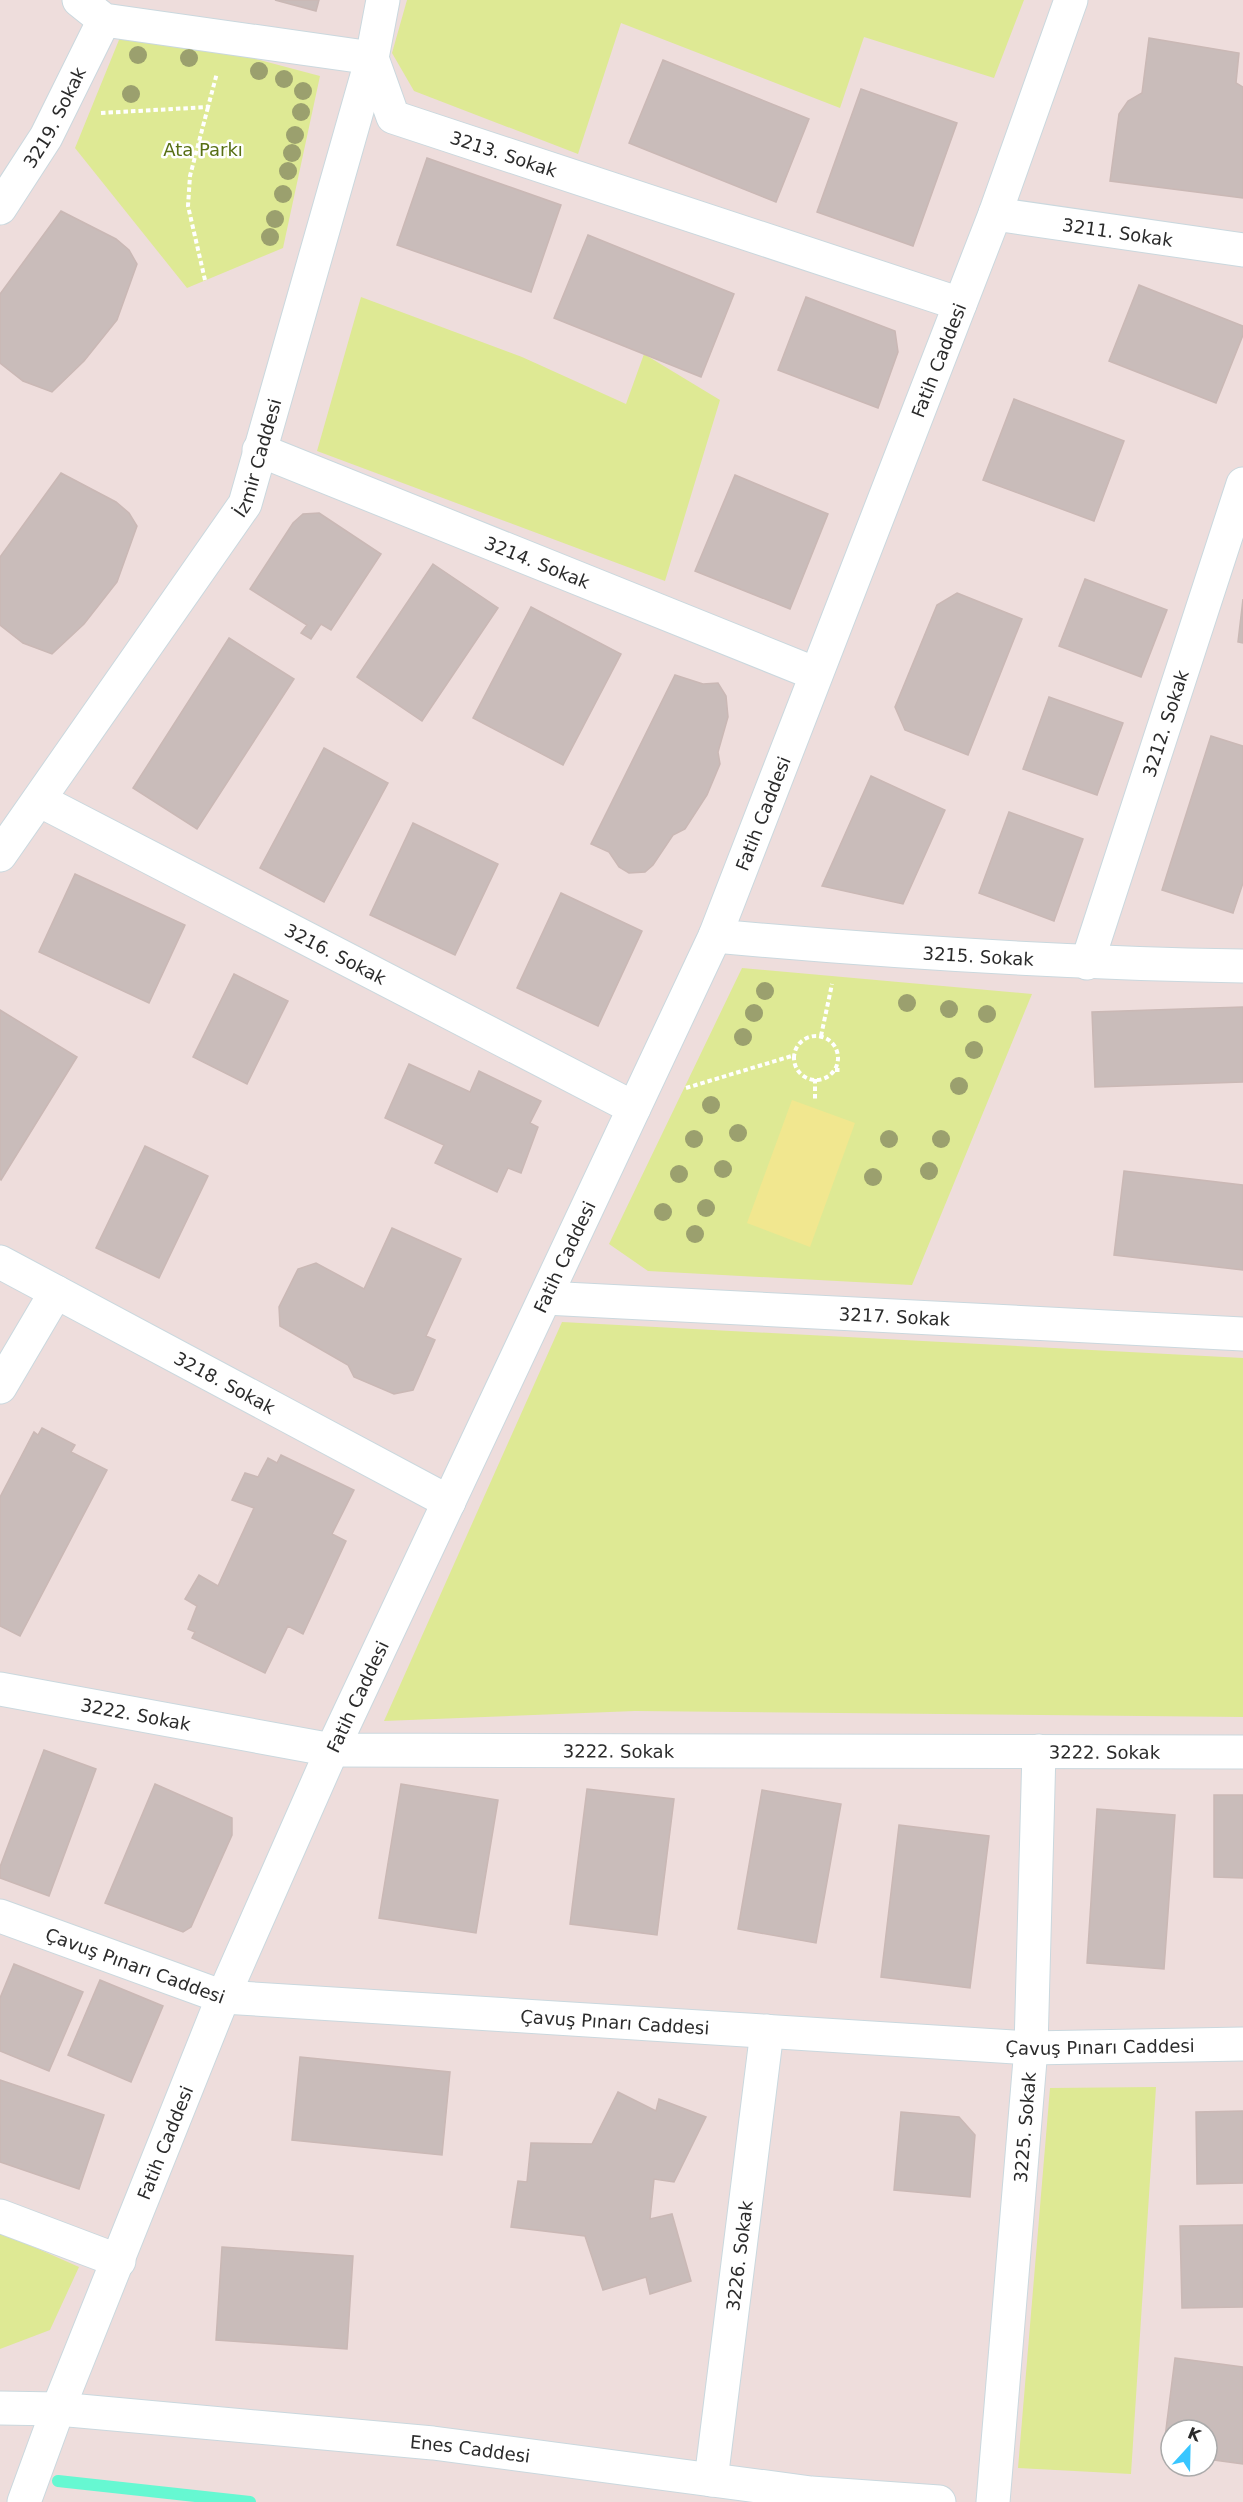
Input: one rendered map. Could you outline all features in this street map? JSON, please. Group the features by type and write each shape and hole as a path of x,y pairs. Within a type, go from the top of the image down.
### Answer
{"street":[{"path":"79,0 104,20 372,58"},
{"name":"İzmir Caddesi","path":"0,855 245,504 372,58 382,0"},
{"name":"Fatih Caddesi","path":"24,2502 58,2409 223,1997 332,1750 715,936 995,214 1071,0"},
{"name":"3219. Sokak","path":"0,208 46,137 104,20"},
{"name":"3213. Sokak","path":"372,58 393,117 960,304"},
{"name":"3211. Sokak","path":"995,214 1243,250"},
{"name":"3214. Sokak","path":"259,450 816,674"},
{"name":"3212. Sokak","path":"1087,963 1243,484"},
{"name":"3216. Sokak","path":"39,800 634,1108"},
{"name":"3215. Sokak","path":"715,936 837,947 1087,963 1243,966"},
{"name":"3218. Sokak","path":"0,1262 449,1502"},
{"path":"0,1387 56,1292"},
{"name":"3217. Sokak","path":"545,1298 1243,1334"},
{"name":"3222. Sokak","path":"0,1689 332,1750 1243,1752"},
{"name":"3225. Sokak","path":"993,2502 1031,2048 1039,1751"},
{"name":"Çavuş Pınarı Caddesi","path":"0,1916 223,1997 1031,2048 1243,2044"},
{"name":"3226. Sokak","path":"711,2480 767,2031"},
{"path":"0,2216 119,2261"},
{"name":"Enes Caddesi","path":"0,2408 58,2409 434,2443 811,2493 939,2502"}],"path":[{"path":"205,280 188,206 190,176 226,38"},
{"path":"63,102 89,113 208,107"},
{"path":"821,1036 834,977 837,947"},
{"path":"821,1036 837,1049 838,1060 835,1070 826,1077 814,1080 803,1076 796,1067 795,1055 799,1044 809,1037 821,1036"},
{"path":"684,1088 795,1055"},
{"path":"835,1070 842,1070"},
{"path":"814,1080 815,1099"}],"green space":[{"path":"407,0 1024,0 994,78 864,37 840,108 621,23 578,154 414,91 392,53"},
{"name":"Ata Parkı","path":"121,35 237,54 320,76 283,248 187,288 75,148"},
{"path":"361,297 522,357 626,404 644,354 720,400 665,581 317,451"},
{"path":"742,968 1032,994 912,1285 648,1271 609,1244"},
{"path":"562,1322 1243,1358 1243,1717 635,1711 384,1721"},
{"path":"1156,2087 1131,2474 1018,2468 1050,2088"},
{"path":"0,2232 79,2267 50,2330 0,2349"}],"shaded area":[{"path":"792,1100 855,1123 810,1247 747,1223"}],"building":[{"path":"275,0 319,0 316,11"},
{"path":"1149,38 1239,53 1236,83 1243,87 1243,198 1110,181 1119,114 1128,101 1142,93"},
{"path":"663,60 809,119 776,202 629,143"},
{"path":"861,89 957,123 913,246 817,212"},
{"path":"427,158 561,205 531,292 397,245"},
{"path":"61,211 116,239 129,250 137,264 117,320 84,361 52,392 23,381 0,363 0,294"},
{"path":"588,235 734,294 701,377 554,318"},
{"path":"1139,285 1243,326 1243,335 1216,403 1109,361"},
{"path":"806,297 895,331 898,352 878,408 778,370"},
{"path":"1014,399 1124,441 1094,521 983,480"},
{"path":"61,473 116,502 129,513 137,526 117,582 84,624 52,654 23,643 0,625 0,557"},
{"path":"735,475 828,514 790,609 695,571"},
{"path":"319,513 381,554 331,630 321,624 311,639 301,633 307,625 250,589 293,523 303,514"},
{"path":"433,564 498,608 422,721 357,677"},
{"path":"1085,579 1167,610 1141,677 1059,646"},
{"path":"957,593 1022,619 968,755 905,730 895,707 937,605"},
{"path":"1243,599 1243,643 1238,642"},
{"path":"531,607 621,654 563,765 473,718"},
{"path":"229,638 294,679 197,829 133,788"},
{"path":"675,675 703,684 718,683 726,696 728,717 718,752 720,764 707,795 685,829 673,835 653,865 645,872 629,873 619,867 609,852 591,844"},
{"path":"1049,697 1123,723 1097,795 1023,769"},
{"path":"1211,736 1243,746 1243,883 1233,913 1162,890"},
{"path":"324,748 388,783 324,902 260,868"},
{"path":"871,776 945,810 903,904 822,886"},
{"path":"1009,812 1083,839 1054,921 979,893"},
{"path":"413,823 498,864 455,955 370,915"},
{"path":"75,874 185,925 149,1003 39,952"},
{"path":"561,893 642,931 598,1026 517,988"},
{"path":"234,974 288,1001 247,1084 193,1057"},
{"path":"1243,1007 1243,1082 1095,1087 1092,1012"},
{"path":"0,1010 77,1057 1,1180 0,1179"},
{"path":"409,1064 470,1092 479,1071 541,1101 530,1123 538,1127 521,1173 508,1168 497,1192 435,1163 444,1145 385,1118"},
{"path":"145,1146 208,1176 159,1278 96,1248"},
{"path":"1124,1171 1243,1185 1243,1270 1114,1255"},
{"path":"392,1228 461,1259 426,1336 435,1340 413,1390 394,1394 354,1377 348,1365 280,1326 279,1307 298,1269 316,1263 364,1289"},
{"path":"42,1428 75,1445 71,1452 107,1470 20,1636 0,1626 0,1497 34,1432 38,1435"},
{"path":"281,1455 354,1490 332,1534 346,1541 303,1634 288,1626 265,1673 192,1638 195,1632 188,1629 197,1606 185,1599 199,1575 218,1586 254,1508 232,1500 245,1473 258,1477 268,1458 277,1463"},
{"path":"44,1750 96,1769 49,1896 0,1878 0,1867"},
{"path":"155,1784 232,1818 232,1835 191,1927 183,1932 105,1903"},
{"path":"401,1784 498,1800 476,1933 379,1918"},
{"path":"587,1789 674,1799 657,1935 570,1924"},
{"path":"762,1790 841,1804 816,1943 738,1929"},
{"path":"1214,1795 1243,1795 1243,1878 1214,1877"},
{"path":"1097,1809 1175,1815 1164,1969 1087,1963"},
{"path":"899,1825 989,1836 970,1988 881,1977"},
{"path":"14,1964 83,1992 49,2071 0,2051 0,1998"},
{"path":"100,1980 163,2006 131,2082 68,2055"},
{"path":"300,2057 450,2072 442,2155 292,2140"},
{"path":"0,2080 104,2115 79,2189 0,2162"},
{"path":"618,2092 656,2111 659,2099 706,2117 674,2182 654,2179 650,2219 672,2214 691,2281 650,2294 646,2277 603,2290 585,2236 511,2227 518,2181 527,2182 531,2143 592,2144"},
{"path":"1243,2111 1243,2183 1197,2184 1196,2112"},
{"path":"901,2112 959,2117 975,2135 970,2197 894,2190"},
{"path":"1243,2225 1243,2307 1182,2308 1180,2226"},
{"path":"222,2247 353,2256 347,2349 216,2340"},
{"path":"1175,2358 1243,2367 1243,2464 1219,2461 1219,2418 1167,2418"}],"waterway":[{"path":"58,2481 250,2502"}]}
